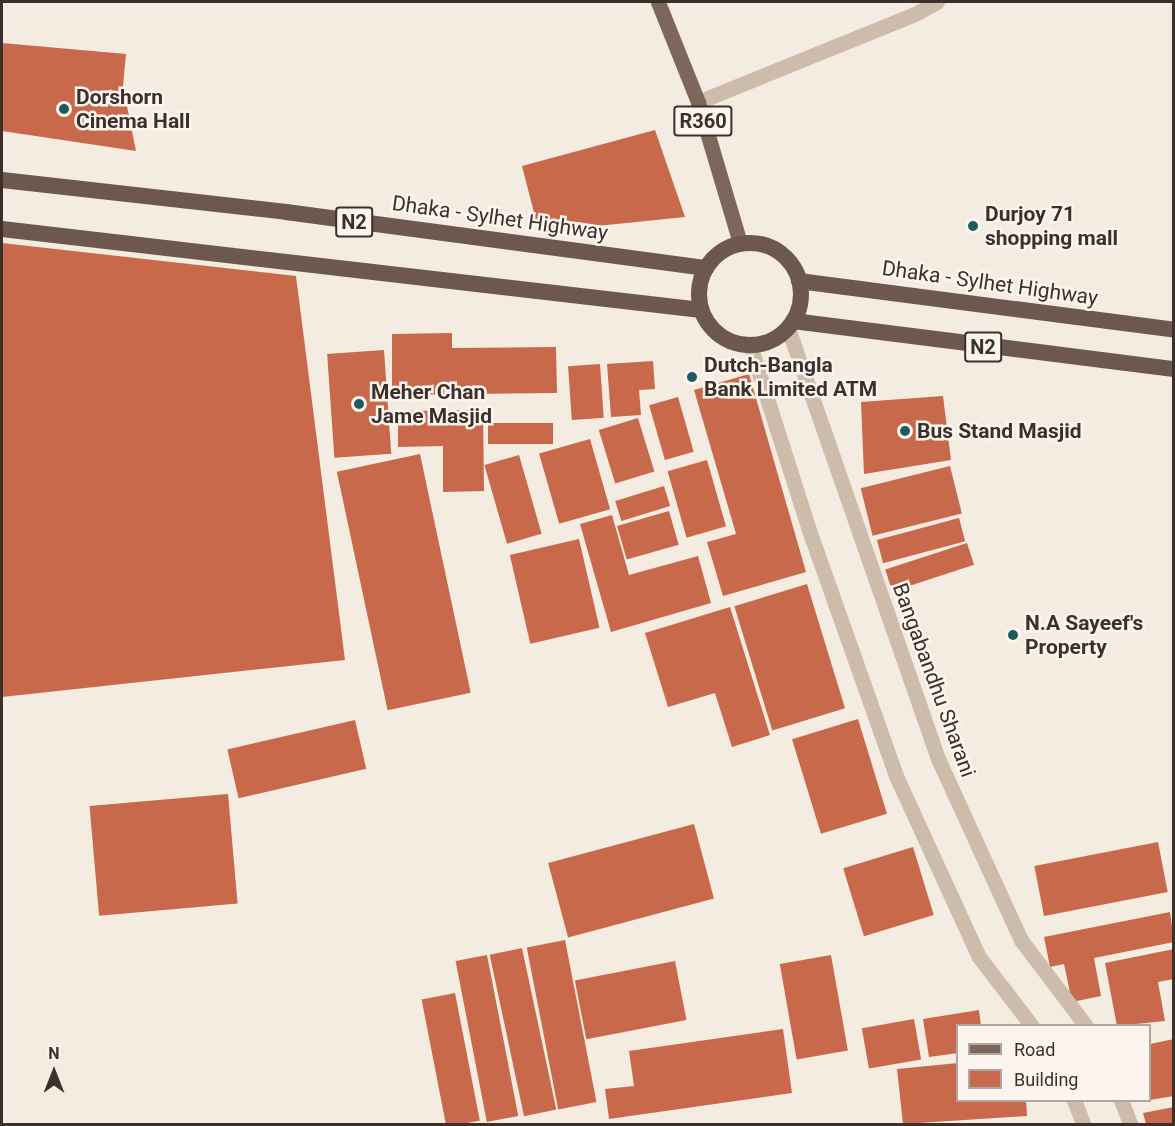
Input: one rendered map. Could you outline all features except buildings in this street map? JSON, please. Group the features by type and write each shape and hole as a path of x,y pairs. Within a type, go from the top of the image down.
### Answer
{"highway":[{"name":"Dhaka - Sylhet Highway","path":"2,180 286,213 706,268"},
{"name":"N2","path":"2,229 701,310"},
{"path":"740,243 766,245 780,252 792,264 799,281 799,309 790,325 766,342 750,345 720,336 701,310 699,294 706,268 719,253 740,243"},
{"name":"Dhaka - Sylhet Highway","path":"799,281 1173,330"},
{"name":"N2","path":"790,325 1173,369"}],"main road":[{"name":"R360","path":"658,2 698,102 740,243"}],"street":[{"path":"698,102 915,14 937,2"},
{"name":"Bangabandhu Sharani","path":"790,325 939,761 1021,940 1084,1024"},
{"path":"750,345 809,530 897,778 979,957 1030,1024"},
{"path":"1074,1102 1083,1125"},
{"path":"1121,1102 1131,1125"}],"place":[{"name":"Dorshorn Cinema Hall","path":"64,109"},
{"name":"Durjoy 71 shopping mall","path":"973,226"},
{"name":"Dutch-Bangla Bank Limited ATM","path":"692,377"},
{"name":"Meher Chan Jame Masjid","path":"359,404"},
{"name":"Bus Stand Masjid","path":"905,431"},
{"name":"N.A Sayeef's Property","path":"1013,635"}]}
